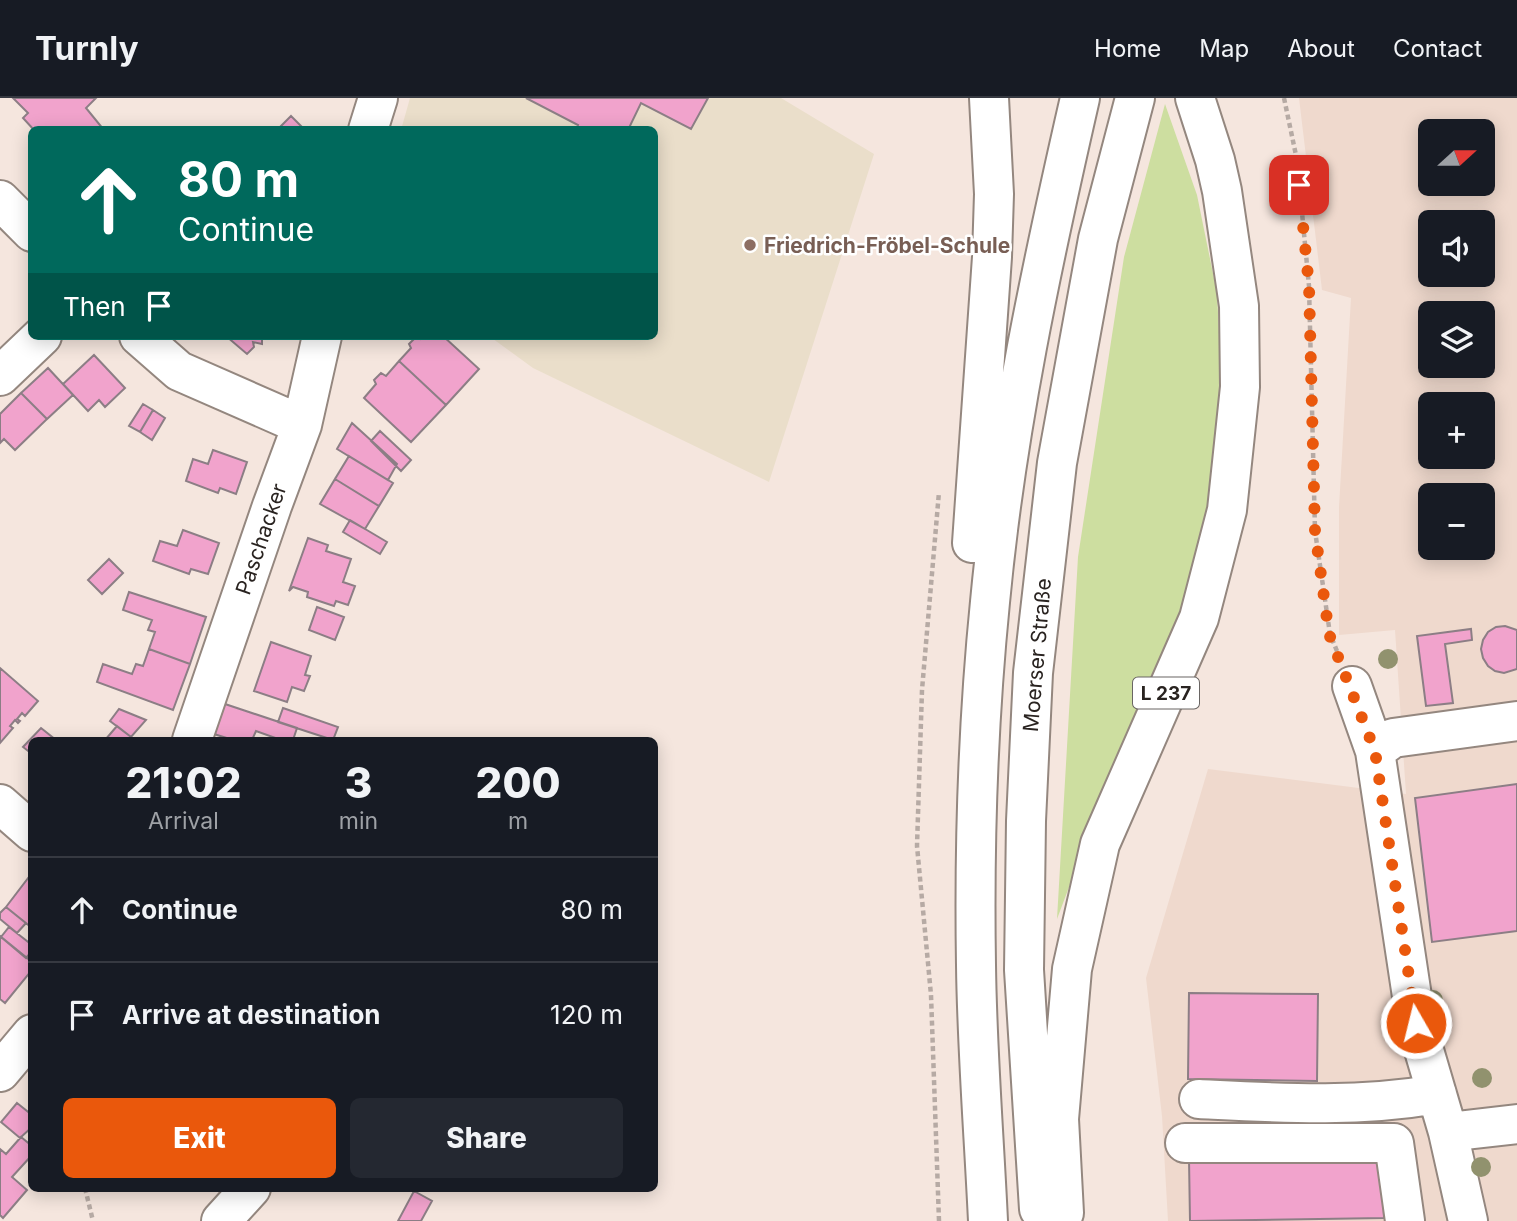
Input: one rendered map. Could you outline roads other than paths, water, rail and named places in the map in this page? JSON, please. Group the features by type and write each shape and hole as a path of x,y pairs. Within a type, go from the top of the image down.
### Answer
{"main road":[{"path":"369,126 378,98"},
{"path":"989,98 994,194 971,564 990,602"},
{"path":"988,1221 976,965 978,773 990,602 1019,389 1046,243 1080,98"},
{"name":"Moerser Straße","path":"1040,1221 1033,1151 1024,970 1026,821 1033,673 1057,463 1098,239 1135,98"},
{"name":"L 237","path":"1059,1221 1064,1213 1059,1119 1072,969 1100,844 1199,618 1227,510 1240,387 1240,306 1215,160 1195,98"},
{"path":"0,200 28,228"},
{"path":"0,376 38,340"},
{"path":"144,340 179,371 302,425"},
{"name":"Paschacker","path":"193,737 302,425 321,340"},
{"path":"1352,686 1375,751 1416,1023 1448,1132 1468,1221"},
{"path":"1375,751 1392,738 1517,721"},
{"path":"1,789 28,826"},
{"path":"0,1072 28,1039"},
{"path":"1199,1099 1321,1105 1396,1101 1437,1094"},
{"path":"1448,1132 1517,1124"},
{"path":"1185,1143 1394,1143 1405,1221"},
{"path":"221,1221 247,1192"}],"place":[{"name":"Friedrich-Fröbel-Schule","path":"750,245"}]}
